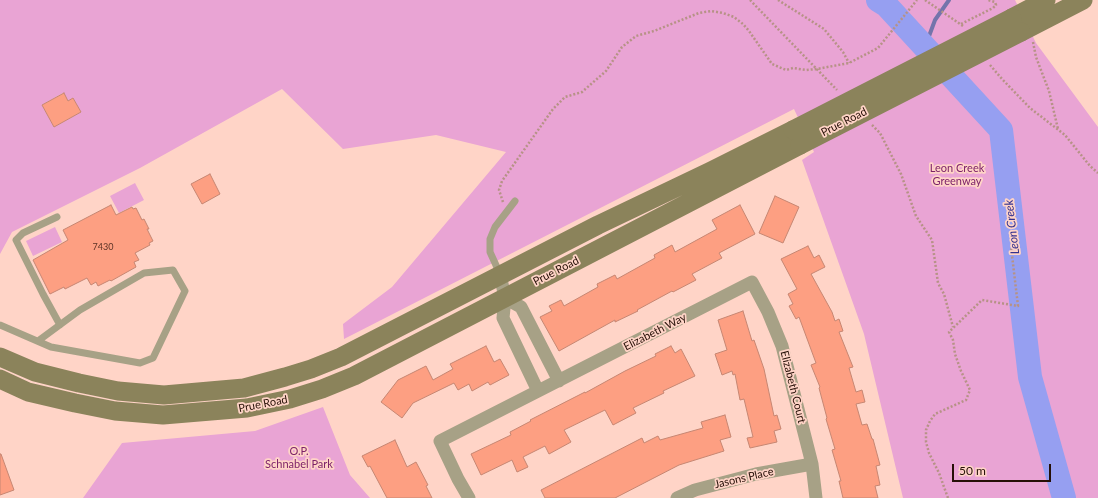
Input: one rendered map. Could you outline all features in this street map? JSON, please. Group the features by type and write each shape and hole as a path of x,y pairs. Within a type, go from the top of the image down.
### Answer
{"main road":[{"name":"Prue Road","path":"1021,25 1046,0"},
{"name":"Prue Road","path":"0,379 28,392 115,412 163,415 247,408 290,399 322,389 354,376 505,298 796,137 1021,25 1083,0"},
{"name":"Prue Road","path":"0,357 35,372 118,391 164,395 244,388 311,370 341,357 598,224 711,171 796,137"}],"street":[{"path":"500,274 505,298 503,318 538,391"},
{"name":"Elizabeth Way","path":"469,498 440,441 752,282"},
{"name":"Elizabeth Court","path":"752,282 768,312 782,346 812,464 816,498"},
{"path":"505,298 521,307 558,381"},
{"name":"Jasons Place","path":"677,498 695,490 756,474 812,464"}],"lane":[{"path":"500,274 490,252 490,239 495,227 515,201"},
{"path":"57,217 23,233 16,240 60,325"},
{"path":"0,325 51,347 140,363 154,358 185,291 173,270 144,273 80,310 38,341"}],"path":[{"path":"750,0 838,91"},
{"path":"778,0 824,29 843,52 849,63"},
{"path":"503,202 499,190 502,181 553,109 565,97 582,92 606,71 622,47 636,36 654,31 699,13 711,11 723,13 734,17 743,24 772,64 786,70 793,68 806,70 817,69 849,63 878,48 917,0"},
{"path":"925,0 965,28"},
{"path":"961,24 993,8 996,4 995,2 988,0"},
{"path":"1021,25 1036,57 1049,91 1059,130"},
{"path":"990,64 1002,79 1030,108 1072,142 1090,166 1098,173"},
{"path":"870,122 880,133 901,174 916,216 932,240 938,283 944,294 953,328"},
{"path":"948,498 939,473 929,453 926,442 926,430 935,414 966,400 970,390 961,372 953,340 949,332 982,300 1018,306 1011,247"}],"green space":[{"name":"Leon Creek Greenway","path":"0,0 1015,0 1036,43 1098,127 1098,498 903,498 864,334 802,160 814,152 794,109 344,339 343,324 392,287 506,152 436,135 343,149 282,89 140,168 12,232 0,254","holes":["63,93 68,101 73,98 81,112 54,127 42,105"]},
{"path":"135,183 144,200 119,213 110,196"},
{"path":"55,227 62,242 33,256 26,241"},
{"name":"O.P. Schnabel Park","path":"323,407 350,475 370,498 83,498 122,443 255,431"}],"building":[{"path":"64,93 68,101 73,98 81,112 54,127 42,105"},
{"path":"210,174 220,194 202,204 191,184"},
{"path":"775,196 799,207 783,243 759,233"},
{"path":"111,205 116,215 132,207 133,209 136,208 142,220 144,219 149,229 147,229 153,241 149,243 150,245 135,253 139,260 134,262 136,267 111,281 110,280 98,286 96,282 91,285 87,278 65,289 64,287 50,294 33,260 68,240 63,230"},
{"path":"740,205 755,234 719,253 722,258 692,274 696,280 673,292 672,291 637,310 638,311 615,322 615,320 559,351 540,317 552,311 549,306 561,300 564,306 598,287 597,284 615,275 617,279 655,258 654,255 672,245 675,252 717,229 712,220"},
{"path":"808,246 814,258 819,255 825,267 811,274 832,312 835,321 839,319 843,331 839,332 853,367 849,368 856,392 862,390 865,402 856,404 862,425 867,424 873,439 880,465 876,466 880,485 875,486 878,498 843,498 839,481 841,481 832,450 835,449 826,419 820,387 811,365 816,363 799,317 796,319 789,306 793,304 788,294 797,289 781,259"},
{"path":"743,311 752,341 754,340 764,369 774,416 777,415 781,429 774,431 777,442 750,448 747,438 753,437 744,399 740,400 735,374 733,375 732,371 722,375 715,354 727,350 718,320"},
{"path":"486,346 494,362 500,359 509,375 490,385 488,382 472,391 469,384 458,390 454,383 413,403 402,418 381,402 398,380 426,366 433,380 453,369 450,364"},
{"path":"671,346 675,353 681,349 695,376 663,391 664,393 633,408 636,413 613,425 605,410 564,430 571,442 549,454 545,446 523,457 528,467 517,472 512,460 481,475 471,454 511,435 510,432 531,421 530,420 656,356 655,354"},
{"path":"725,415 731,437 720,440 724,451 679,465 615,498 545,498 541,490 642,438 644,443 658,436 660,440 703,428 701,422"},
{"path":"395,440 407,467 416,462 428,485 426,486 432,498 387,498 370,466 368,467 362,456"},
{"path":"0,454 14,490 0,495"}],"waterway":[{"name":"Leon Creek","path":"878,0 886,5 1001,130 1030,377 1064,498"},
{"path":"925,47 935,20 949,0"}]}
